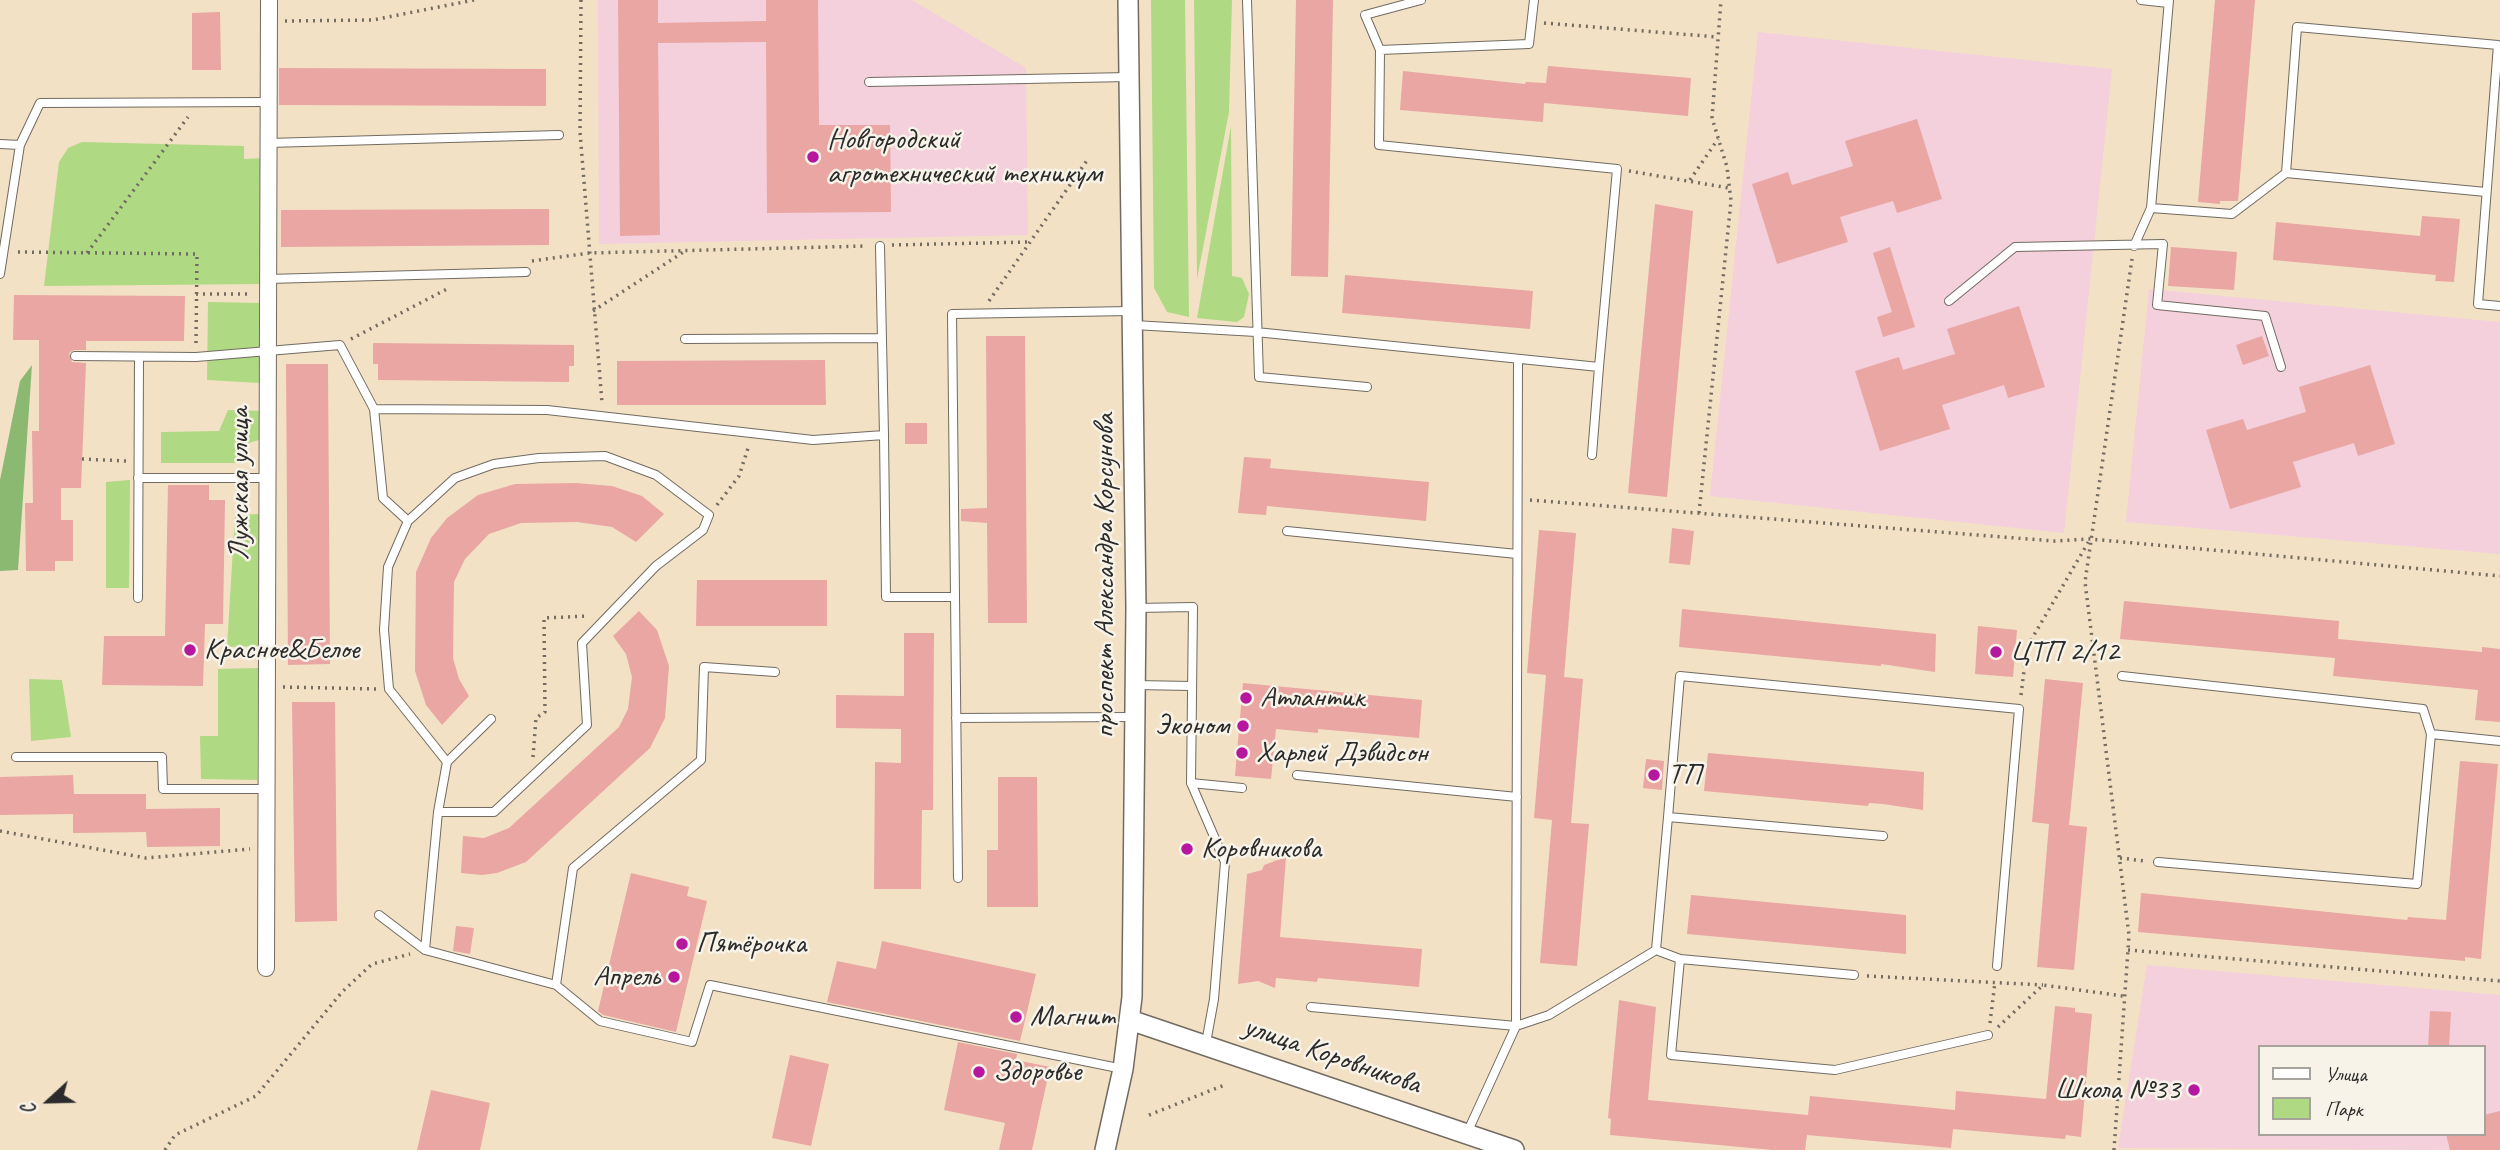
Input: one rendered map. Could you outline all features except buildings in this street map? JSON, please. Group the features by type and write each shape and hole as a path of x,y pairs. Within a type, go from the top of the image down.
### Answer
{"street":[{"name":"Лужская улица","path":"265,968 269,0"},
{"name":"проспект Александра Корсунова","path":"1105,1150 1123,1069 1130,1020 1136,608 1128,0"},
{"name":"улица Коровникова","path":"1130,1020 1514,1150"}],"lane":[{"path":"1247,0 1253,118 1259,377 1367,387"},
{"path":"1420,0 1365,15 1380,50 1379,145 1617,169 1592,455"},
{"path":"1380,50 1529,44 1534,0"},
{"path":"2134,246 2151,208 2169,2 2141,0"},
{"path":"2286,173 2297,27 2498,45 2478,304 2500,306"},
{"path":"869,82 1130,77"},
{"path":"0,274 6,252 20,145 40,103 268,102"},
{"path":"268,144 559,135"},
{"path":"0,144 20,145"},
{"path":"2151,208 2232,214 2286,173 2486,192"},
{"path":"1949,301 2015,247 2162,244 2157,305 2265,316 2281,367"},
{"path":"880,246 886,597 955,597"},
{"path":"268,287 526,272"},
{"path":"958,878 952,314 1134,318 1599,367"},
{"path":"685,339 882,338"},
{"path":"75,356 196,357 340,345 374,409 383,498 408,521"},
{"path":"138,598 139,357"},
{"path":"1468,1133 1516,1026 1518,359"},
{"path":"374,409 547,410 813,440 884,435"},
{"path":"438,812 494,812 587,725 582,643 656,566 704,530 709,515 656,475 605,456 592,456 539,458 494,464 455,478 408,521 388,567 384,630 389,690 447,762"},
{"path":"138,478 267,478"},
{"path":"1287,531 1517,554"},
{"path":"1136,608 1193,607 1191,783 1225,862 1214,999 1206,1044"},
{"path":"556,985 573,868 701,760 704,667 775,672"},
{"path":"1656,950 1680,676 2019,709 1997,966"},
{"path":"2122,676 2423,709 2431,734 2417,884 2158,862"},
{"path":"1136,685 1192,686"},
{"path":"956,718 1135,717"},
{"path":"425,950 438,812 447,762 491,719"},
{"path":"2431,734 2500,741"},
{"path":"16,757 162,757 163,789 266,789"},
{"path":"1297,775 1517,797"},
{"path":"1191,783 1242,788"},
{"path":"1668,817 1883,836"},
{"path":"379,915 425,950 556,985 600,1021 692,1042 710,985 1123,1069"},
{"path":"1311,1007 1516,1026 1549,1015 1656,950"},
{"path":"1656,950 1680,959 1854,975"},
{"path":"1680,959 1671,1055 1835,1070 1989,1035"}],"path":[{"path":"269,21 373,20 474,0"},
{"path":"581,0 580,132 604,417"},
{"path":"1699,513 1730,189 1727,167 1712,118 1721,0"},
{"path":"1532,22 1718,37"},
{"path":"87,253 199,103"},
{"path":"1689,181 1718,139"},
{"path":"979,314 1088,159"},
{"path":"1617,169 1730,189"},
{"path":"526,272 531,261 589,253 1030,242"},
{"path":"2114,1150 2129,936 2085,582 2134,246"},
{"path":"593,311 685,251"},
{"path":"6,252 197,254 196,357"},
{"path":"340,345 479,273"},
{"path":"196,294 268,287"},
{"path":"709,515 738,476 752,434"},
{"path":"82,459 139,462"},
{"path":"1517,499 2054,541 2090,539 2500,576"},
{"path":"2019,709 2027,647 2090,539"},
{"path":"532,776 536,718 545,712 544,618 609,615"},
{"path":"267,687 389,690"},
{"path":"0,831 146,858 266,847"},
{"path":"2120,858 2158,862"},
{"path":"165,1150 175,1135 256,1096 342,992 372,964 425,950"},
{"path":"2128,950 2500,981"},
{"path":"1989,1035 1997,966"},
{"path":"1854,975 2043,985 2124,996"},
{"path":"1989,1035 2043,985"},
{"path":"1149,1115 1227,1084"}],"shaded area":[{"name":"Новгородский агротехнический техникум","path":"598,0 912,0 1026,68 1028,235 599,244"},
{"path":"1758,32 2112,69 2064,533 1710,496"},
{"path":"2149,289 2500,322 2500,554 2126,522"},
{"name":"Школа №33","path":"2147,965 2500,995 2500,1150 2118,1148"}],"green space":[{"path":"1151,0 1185,0 1189,317 1167,312 1154,288"},
{"path":"1194,0 1232,0 1229,112 1197,279"},
{"path":"1231,126 1232,276 1242,278 1249,294 1244,317 1237,322 1197,318"},
{"path":"82,142 244,146 244,159 263,158 261,284 44,286 59,162 68,148"},
{"path":"208,302 263,303 260,383 207,380"},
{"path":"32,365 18,570 0,571 0,480 20,381"},
{"path":"228,410 264,411 262,439 249,443 240,463 161,463 161,432 219,431"},
{"path":"130,480 129,588 106,588 106,482"},
{"path":"260,514 259,646 227,647 235,515"},
{"path":"258,668 257,780 201,779 200,736 218,736 218,669"},
{"path":"29,679 62,680 71,737 31,741"}],"place":[{"name":"Новгородский агротехнический техникум","path":"813,157"},
{"name":"Красное&Белое","path":"190,650"},
{"name":"ЦТП 2/12","path":"1996,652"},
{"name":"Атлантик","path":"1246,698"},
{"name":"Эконом","path":"1243,726"},
{"name":"Харлей Дэвидсон","path":"1242,753"},
{"name":"ТП","path":"1654,775"},
{"name":"Коровникова","path":"1187,849"},
{"name":"Пятёрочка","path":"682,944"},
{"name":"Апрель","path":"674,977"},
{"name":"Магнит","path":"1016,1017"},
{"name":"Здоровье","path":"979,1072"},
{"name":"Школа №33","path":"2194,1090"}]}
